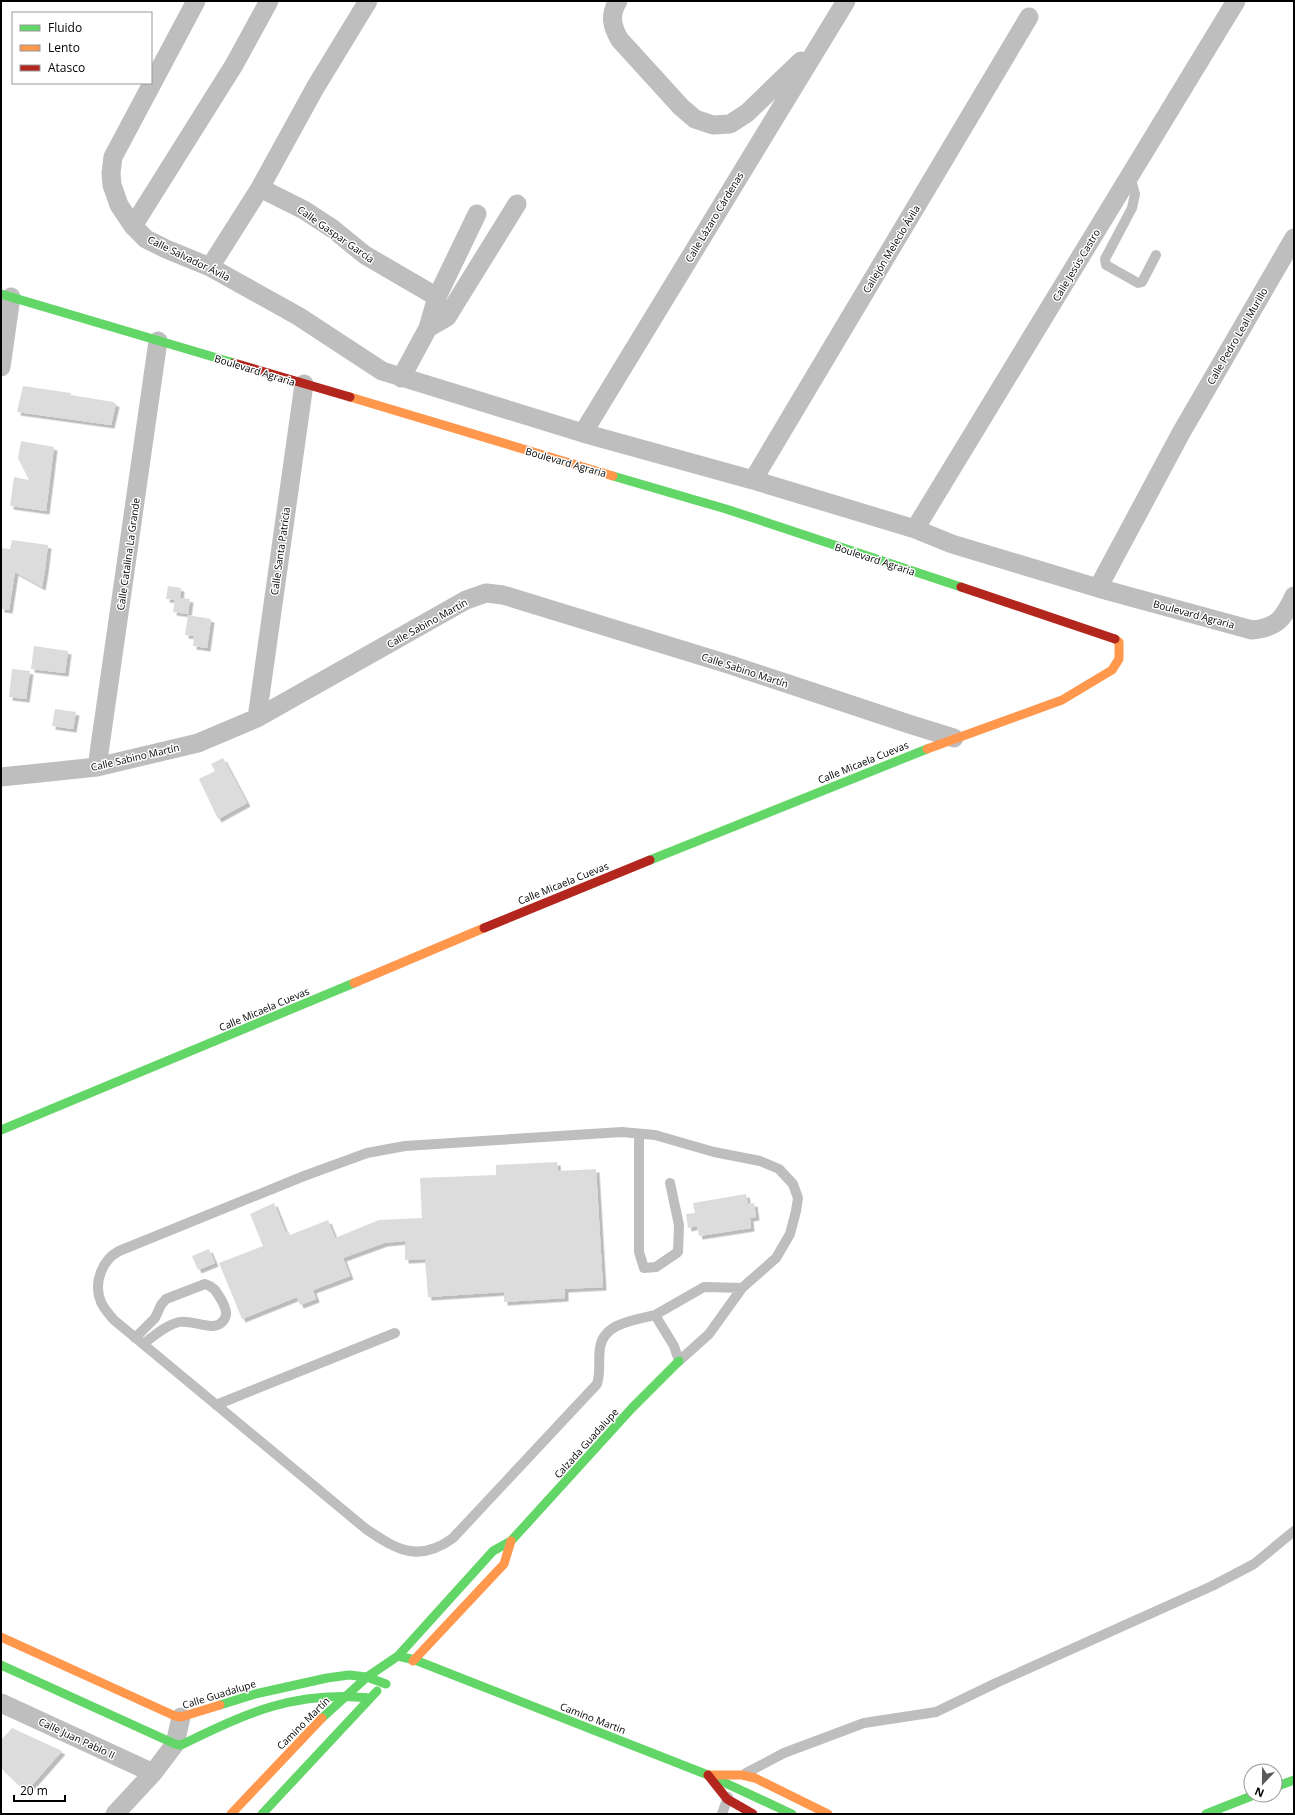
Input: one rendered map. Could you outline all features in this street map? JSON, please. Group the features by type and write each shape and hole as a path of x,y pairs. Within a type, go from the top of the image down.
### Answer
{"main road":[{"name":"Boulevard Agraria","path":"6,296 726,509 1113,638 1119,642 1120,649"},
{"name":"Calle Micaela Cuevas","path":"1,1130 524,911 954,738 1062,700 1112,670 1120,659 1120,649"},
{"name":"Calzada Guadalupe","path":"398,1656 493,1551 511,1541 632,1408 679,1362"},
{"name":"Calzada Guadalupe","path":"415,1660 504,1564 511,1541"},
{"name":"Calle Guadalupe","path":"1,1637 175,1716 181,1717 255,1694 305,1682 348,1675 389,1681 370,1698"},
{"name":"Camino Martin","path":"398,1656 415,1660 708,1775 778,1806 792,1814"},
{"name":"Camino Martín","path":"231,1814 311,1728 367,1677 398,1656"},
{"path":"404,1669 415,1660"},
{"path":"1,1665 181,1745 257,1710 306,1698 347,1695 370,1698"},
{"path":"262,1814 370,1698"},
{"path":"708,1775 742,1775 754,1778 828,1814"},
{"path":"708,1775 727,1799 753,1814"},
{"path":"1283,1784 1294,1780"},
{"path":"1206,1814 1243,1799"}],"street":[{"name":"Calle Salvador Ávila","path":"196,1 114,157 111,173 112,185 119,205 133,226 146,239 210,267 298,316 382,371 583,433"},
{"path":"133,226 234,65 269,1"},
{"path":"210,267 260,188 315,88 368,1"},
{"path":"618,1 613,12 612,21 620,40 681,108 695,119 712,125 730,124 747,113 820,43"},
{"name":"Calle Lázaro Cárdenas","path":"583,433 846,1"},
{"name":"Calle Jesús Castro","path":"915,529 1236,1"},
{"name":"Callejón Melecio Ávila","path":"753,480 1029,18"},
{"name":"Calle Gaspar García","path":"260,188 304,210 333,229 365,255 437,297"},
{"path":"428,328 447,316 517,204"},
{"path":"401,378 428,328 437,297 477,214"},
{"name":"Calle Pedro Leal Murillo","path":"1098,588 1181,433 1294,238"},
{"path":"1,367 6,296"},
{"name":"Calle Catalina La Grande","path":"97,767 158,341"},
{"name":"Calle Santa Patricia","path":"257,718 304,384"},
{"name":"Boulevard Agraria","path":"583,433 753,480 915,529 952,544 1098,588 1252,630 1267,629 1279,621 1294,596"},
{"name":"Calle Sabino Martín","path":"1,777 97,767 198,743 257,718 466,600 486,593 503,595 716,660 954,738"},
{"name":"Calle Juan Pablo II","path":"5,1711 153,1773"},
{"path":"115,1814 153,1773 176,1744 181,1717"}],"lane":[{"path":"1130,176 1135,194 1132,208 1105,259 1106,265 1138,283 1142,282 1156,255"},
{"path":"654,1315 674,1346 679,1362 709,1334 742,1288 776,1258 790,1234 798,1198 793,1184 779,1169 760,1161 714,1152 655,1135 622,1132 405,1146 367,1153 304,1176 110,1256 100,1272 99,1282 100,1301 114,1320 372,1533 399,1549 409,1551 430,1550 442,1546 453,1538 597,1384 600,1376 600,1346 608,1331 620,1324 654,1315 704,1287 742,1288"},
{"path":"639,1134 639,1252 644,1268 656,1267 678,1252 679,1225 670,1183"},
{"path":"205,1284 214,1288 225,1307 227,1313 221,1324 215,1326 180,1322 139,1341 155,1318 161,1305 166,1300 205,1284"},
{"path":"216,1405 395,1333"},
{"path":"722,1814 727,1799 742,1775 784,1753 864,1723 936,1712 1003,1679 1212,1586 1254,1564 1294,1531"}],"building":[{"path":"23,386 71,393 71,395 113,402 116,404 111,425 17,412"},
{"path":"21,441 54,447 46,511 10,506 14,477 29,480 18,458"},
{"path":"12,540 48,545 42,587 15,572 9,610 1,609 1,548 10,549"},
{"path":"168,586 181,588 180,598 190,599 188,614 173,612 175,600 166,599"},
{"path":"188,615 211,619 207,648 193,646 194,636 185,635"},
{"path":"34,646 68,651 65,673 31,669"},
{"path":"12,669 30,671 26,699 9,697"},
{"path":"55,709 76,712 73,729 52,726"},
{"path":"223,758 247,803 218,819 199,779 215,771 211,764"},
{"path":"557,1162 558,1171 596,1169 603,1287 565,1289 565,1298 504,1302 504,1292 428,1297 425,1259 405,1260 405,1241 384,1243 343,1258 350,1276 313,1290 316,1299 300,1305 297,1297 242,1319 219,1263 263,1246 250,1214 274,1203 286,1233 289,1232 290,1235 328,1220 335,1238 379,1220 422,1218 420,1178 496,1175 496,1165"},
{"path":"746,1194 748,1204 754,1203 756,1217 750,1218 751,1228 699,1236 697,1226 688,1228 686,1214 695,1213 693,1203"},
{"path":"209,1249 215,1263 198,1270 192,1256"},
{"path":"12,1728 62,1751 26,1792 1,1768 1,1740"}],"traffic: fast":[{"path":"1,294 234,363"},
{"path":"613,476 726,509 961,587"},
{"path":"650,860 927,749"},
{"path":"1,1130 354,983"},
{"path":"322,1718 367,1677 398,1656 493,1551 511,1541 632,1408 679,1361"},
{"path":"398,1656 415,1660 708,1775 792,1814"},
{"path":"1,1665 175,1744 181,1745 228,1723 272,1706 318,1697 343,1696 370,1698"},
{"path":"220,1705 255,1694 327,1678 349,1675 367,1677 386,1684"},
{"path":"262,1814 377,1691"},
{"path":"1283,1784 1294,1780"},
{"path":"1206,1814 1243,1799"}],"traffic: slow":[{"path":"350,397 613,476"},
{"path":"927,749 1062,700 1112,670 1119,659 1119,642 1115,639"},
{"path":"354,983 484,928"},
{"path":"413,1661 504,1564 511,1541"},
{"path":"1,1637 175,1716 181,1717 220,1705"},
{"path":"231,1814 322,1718"},
{"path":"708,1775 742,1775 755,1778 828,1814"}],"traffic: jam":[{"path":"234,363 350,397"},
{"path":"961,587 1115,639"},
{"path":"484,928 650,860"},
{"path":"708,1775 727,1799 753,1814"}]}
